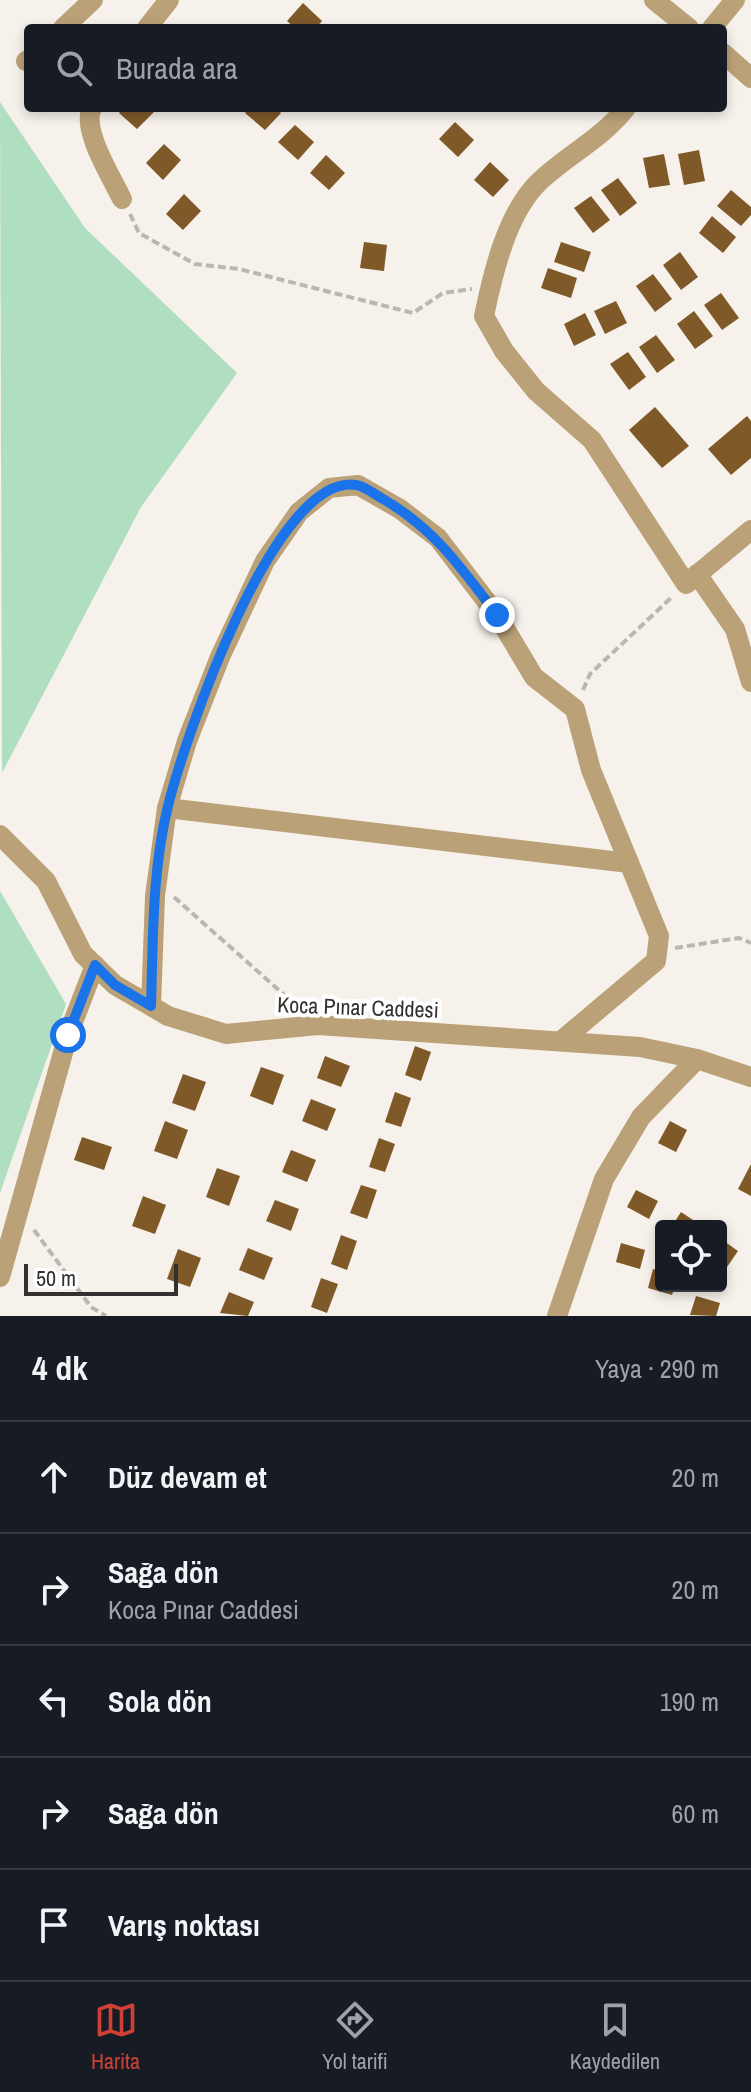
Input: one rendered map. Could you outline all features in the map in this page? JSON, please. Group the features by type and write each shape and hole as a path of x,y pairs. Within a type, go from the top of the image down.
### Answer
{"street":[{"path":"67,24 93,0"},
{"path":"150,24 169,0"},
{"path":"654,0 679,24"},
{"path":"715,24 735,0"},
{"path":"727,57 751,78"},
{"path":"90,112 91,133 122,199"},
{"path":"623,112 605,133 539,181 508,229 484,316 504,351 536,391 592,440 692,579 735,629 751,682"},
{"path":"151,1006 157,882 167,808 187,741 220,657 265,561 299,512 329,488 358,485 400,509 438,538 497,615 534,677 575,709 591,770 659,936 656,961 561,1041"},
{"path":"692,579 751,530"},
{"path":"735,629 751,615"},
{"path":"167,808 629,863"},
{"name":"Koca Pınar Caddesi","path":"0,835 46,881 83,954 115,985 168,1016 226,1034 318,1025 640,1047 697,1059 751,1077"},
{"path":"0,1277 68,1035 95,965"},
{"path":"557,1316 604,1179 641,1117 697,1059"}],"path":[{"path":"122,199 139,233 195,264 239,269 413,313 443,293 491,286"},
{"path":"575,709 590,674 692,579"},
{"path":"157,882 318,1025"},
{"path":"656,955 687,944 739,938 751,943"},
{"path":"18,1209 91,1307 106,1316"}],"green space":[{"path":"0,102 85,228 237,373 141,507 2,773"},
{"path":"0,891 66,1004 0,1193"}],"building":[{"path":"303,3 322,21 319,24 290,24 287,21"},
{"path":"120,112 154,112 137,129"},
{"path":"280,112 281,113 265,130 245,113"},
{"path":"455,122 474,140 458,157 439,139"},
{"path":"295,125 314,142 298,160 278,142"},
{"path":"164,144 181,160 163,180 146,163"},
{"path":"699,150 705,181 684,185 678,154"},
{"path":"664,154 670,185 649,188 643,158"},
{"path":"326,155 345,173 329,190 310,173"},
{"path":"490,162 509,180 493,197 474,180"},
{"path":"618,178 637,203 620,216 601,190"},
{"path":"731,190 751,207 751,215 741,226 717,206"},
{"path":"184,194 201,211 183,230 166,214"},
{"path":"591,196 610,220 593,233 574,208"},
{"path":"712,216 736,237 723,253 699,233"},
{"path":"364,242 387,245 384,271 360,268"},
{"path":"561,242 591,252 584,272 554,262"},
{"path":"680,252 698,277 681,290 663,265"},
{"path":"548,268 577,278 571,298 541,288"},
{"path":"653,274 672,299 655,312 636,286"},
{"path":"721,293 739,318 722,330 704,305"},
{"path":"616,301 627,323 605,334 594,311"},
{"path":"694,311 713,336 695,349 677,324"},
{"path":"585,313 596,335 574,346 564,324"},
{"path":"656,335 675,360 657,373 639,347"},
{"path":"628,352 646,377 629,390 610,364"},
{"path":"655,407 689,446 662,468 629,430"},
{"path":"747,416 751,421 751,458 731,475 708,449"},
{"path":"415,1046 431,1052 421,1081 405,1075"},
{"path":"325,1056 350,1066 341,1087 317,1078"},
{"path":"261,1067 284,1075 273,1105 250,1096"},
{"path":"183,1074 206,1082 195,1111 172,1103"},
{"path":"395,1092 411,1098 401,1127 385,1122"},
{"path":"311,1099 336,1109 327,1131 302,1121"},
{"path":"165,1121 188,1130 177,1159 154,1151"},
{"path":"670,1121 687,1130 676,1152 658,1143"},
{"path":"82,1137 112,1147 104,1170 74,1160"},
{"path":"379,1138 395,1144 385,1172 369,1167"},
{"path":"291,1150 316,1160 307,1182 282,1172"},
{"path":"751,1164 751,1196 738,1189"},
{"path":"217,1168 240,1176 229,1206 206,1197"},
{"path":"361,1185 377,1190 367,1219 350,1213"},
{"path":"636,1190 658,1201 649,1219 627,1207"},
{"path":"143,1196 166,1205 155,1234 132,1226"},
{"path":"275,1200 299,1209 291,1231 266,1221"},
{"path":"681,1212 693,1220 676,1220"},
{"path":"341,1235 357,1241 347,1270 331,1264"},
{"path":"621,1243 645,1250 640,1269 616,1262"},
{"path":"727,1243 738,1251 727,1267"},
{"path":"248,1248 273,1258 264,1280 239,1270"},
{"path":"178,1249 201,1258 190,1287 167,1279"},
{"path":"653,1269 655,1270 655,1290 648,1288"},
{"path":"321,1278 338,1284 327,1313 311,1307"},
{"path":"229,1292 254,1302 248,1316 220,1313"},
{"path":"696,1296 720,1303 716,1316 690,1315"}],"route":[{"path":"68,1035 95,965 115,985 151,1006 155,896 167,808 187,741 220,657 265,561 299,512 329,488 358,485 400,509 438,538 497,615"}]}
